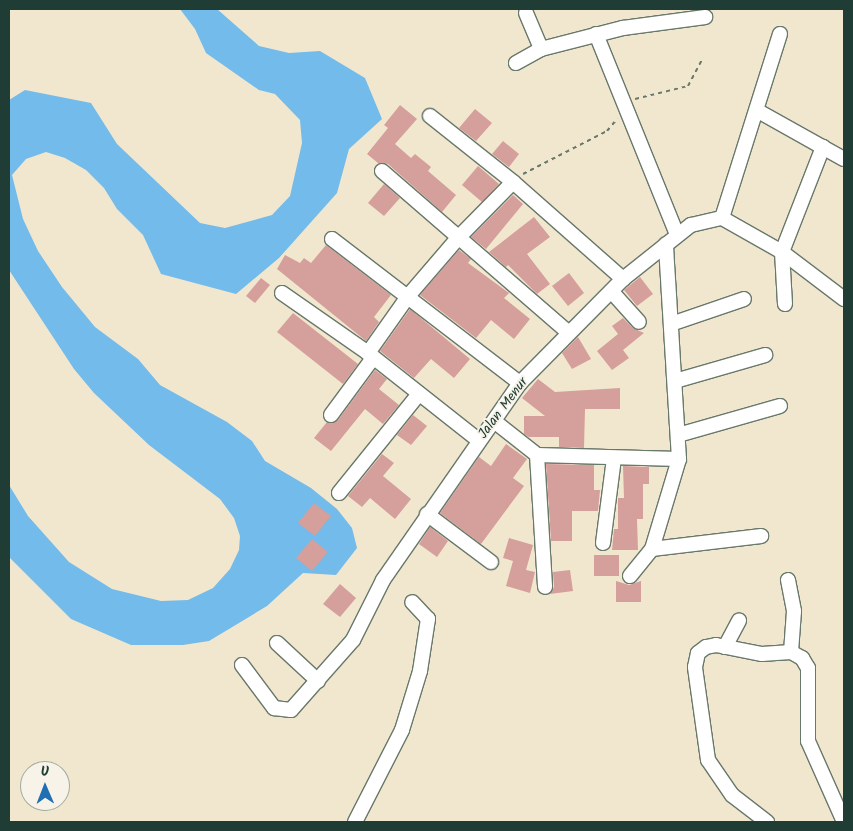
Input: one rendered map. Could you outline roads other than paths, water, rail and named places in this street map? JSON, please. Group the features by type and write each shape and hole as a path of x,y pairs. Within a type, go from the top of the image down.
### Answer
{"street":[{"path":"526,13 541,48"},
{"path":"516,63 541,48 596,34 705,17"},
{"path":"596,34 677,234"},
{"path":"780,34 758,111 722,218 782,252 842,292"},
{"path":"758,111 844,159"},
{"path":"430,116 513,182 623,279"},
{"path":"785,304 782,252 823,147"},
{"path":"382,171 568,333"},
{"path":"331,415 409,296 458,238 513,182"},
{"name":"Jalan Menur","path":"242,665 269,704 278,710 291,710 353,640 383,580 478,440 520,383 623,279 677,234 700,222 722,218"},
{"path":"332,239 409,296 520,383"},
{"path":"630,576 652,548 679,459 666,244"},
{"path":"612,292 639,322"},
{"path":"282,293 370,356 478,440"},
{"path":"670,324 744,299"},
{"path":"675,381 765,354"},
{"path":"338,493 418,395"},
{"path":"678,435 780,406"},
{"path":"494,420 537,455 679,459"},
{"path":"537,455 545,587"},
{"path":"603,543 614,458"},
{"path":"427,514 491,562"},
{"path":"652,548 761,536"},
{"path":"788,580 794,611 791,652"},
{"path":"355,822 402,730 420,671 428,619 412,602"},
{"path":"726,647 738,621"},
{"path":"277,643 318,681"},
{"path":"767,822 724,786 712,769 706,752 696,661 706,647 726,647 762,654 791,652 802,658 808,668 808,741 844,822"}],"water":[{"path":"180,9 217,9 259,46 289,53 320,51 365,78 382,119 349,149 337,193 279,258 236,294 161,274 143,235 117,209 104,188 86,170 65,158 46,152 26,159 12,175 23,219 38,251 62,287 95,327 138,359 160,385 227,422 252,441 265,461 311,488 337,509 352,528 357,548 336,575 303,573 267,606 209,641 183,645 131,645 71,619 9,557 9,485 28,516 69,562 112,589 161,601 188,600 213,588 230,569 239,550 240,536 234,518 220,499 149,445 94,393 74,369 9,270 9,100 25,90 91,103 117,144 200,223 225,228 272,215 290,196 302,143 300,120 275,94 259,90 206,53 195,29"}]}
